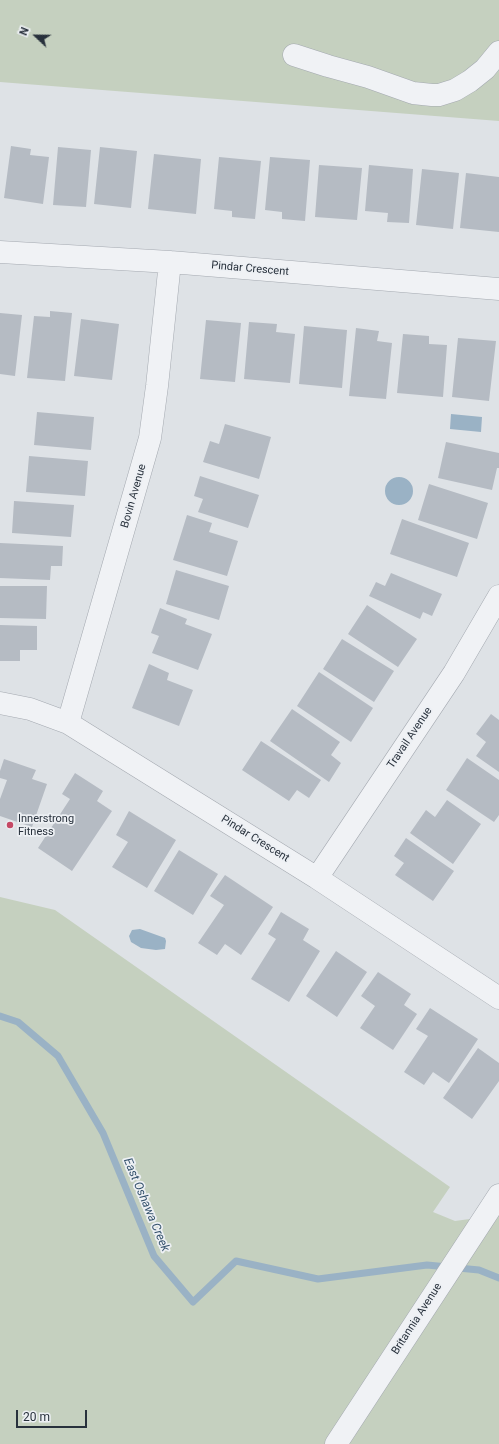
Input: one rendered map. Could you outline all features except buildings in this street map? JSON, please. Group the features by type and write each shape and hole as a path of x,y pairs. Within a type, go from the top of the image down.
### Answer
{"street":[{"path":"294,54 413,93 439,95 455,90 470,81 485,69 499,52"},
{"name":"Pindar Crescent","path":"0,252 170,262 499,289"},
{"name":"Bovin Avenue","path":"68,723 150,438 170,262"},
{"name":"Travail Avenue","path":"317,878 454,673 499,596"},
{"name":"Pindar Crescent","path":"0,702 30,709 68,723 317,878 499,998"},
{"name":"Britannia Avenue","path":"336,1444 499,1195"}],"green space":[{"path":"0,0 499,0 499,121 0,82"},
{"path":"0,897 55,910 450,1187 433,1212 455,1221 499,1215 499,1444 0,1444"}],"water":[{"path":"451,414 482,417 481,432 450,429"},
{"path":"399,477 409,481 413,491 409,501 399,505 389,501 385,491 389,481"},
{"path":"140,929 165,938 165,949 156,950 141,948 131,942 129,936 132,930"}],"waterway":[{"name":"East Oshawa Creek","path":"0,1016 18,1022 58,1056 103,1133 154,1256 193,1302 236,1261 318,1279 427,1265 479,1270 499,1278"}],"place":[{"name":"Innerstrong Fitness","path":"10,825"}]}
